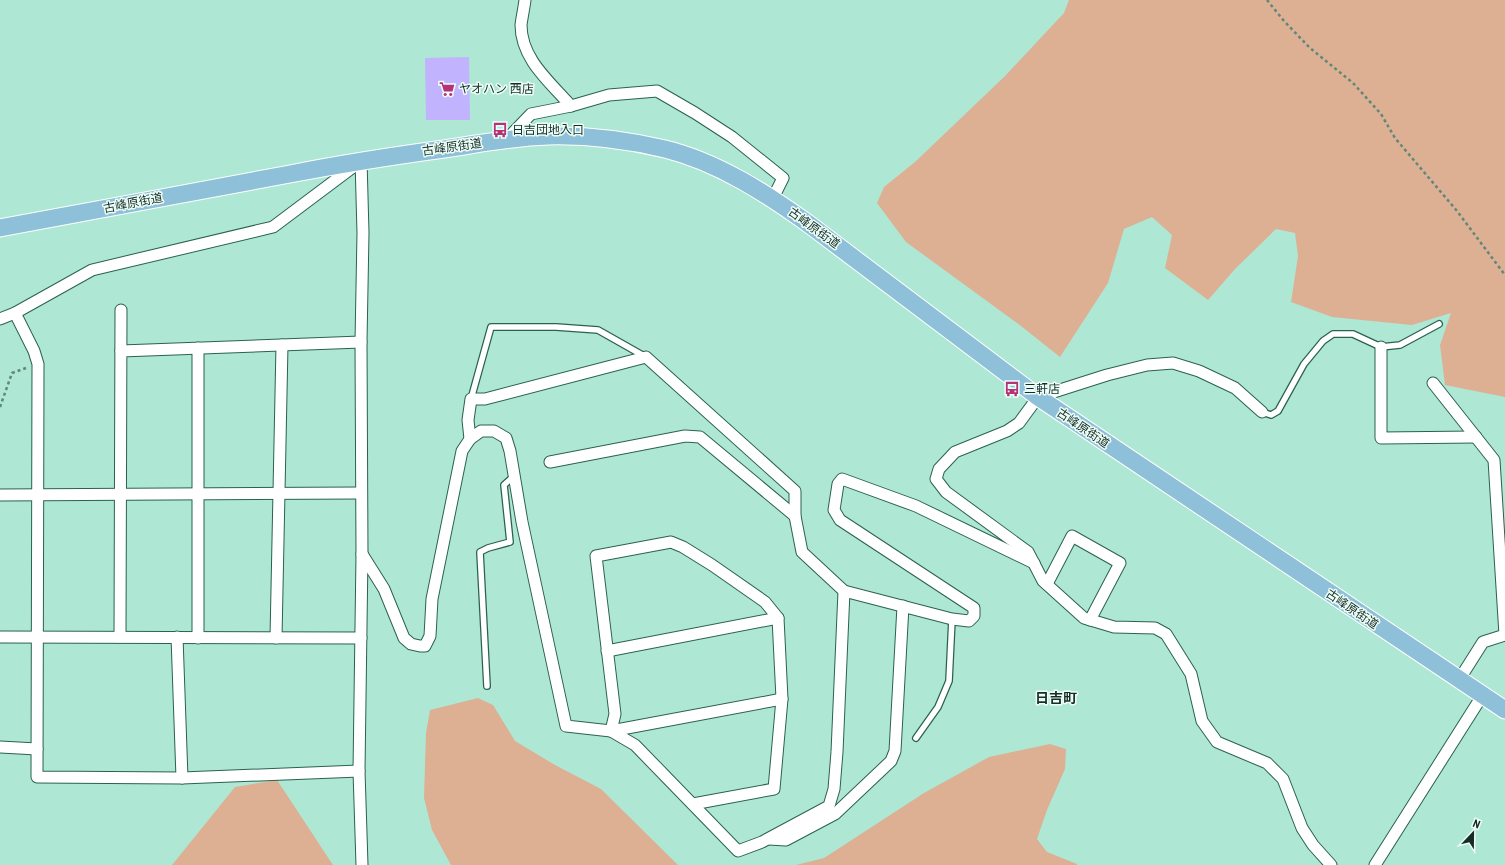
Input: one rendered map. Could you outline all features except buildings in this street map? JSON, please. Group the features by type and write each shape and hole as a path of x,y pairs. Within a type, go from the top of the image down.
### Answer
{"main road":[{"name":"古峰原街道","path":"0,228 361,160 506,140 548,136 591,137 629,142 668,150 705,163 739,179 772,198 1038,397 1505,710"}],"street":[{"path":"525,0 521,25 525,47 530,60 571,106"},
{"path":"506,140 531,114 571,106 609,95 656,91 695,113 732,137 783,178 772,198"},
{"path":"0,319 15,313 92,270 273,227 361,160"},
{"path":"361,160 363,233 361,342 362,554 359,771 362,865"},
{"path":"120,638 121,310"},
{"path":"15,313 34,351 38,364 36,776 182,778 359,771"},
{"path":"121,351 361,342"},
{"path":"276,638 282,345"},
{"path":"1381,347 1381,438 1476,438"},
{"path":"198,348 198,638"},
{"path":"470,439 468,420 471,399 486,399 646,357 794,491 795,516 802,552 844,591 952,619 969,621 974,616 974,608 840,520 834,510 838,484 842,479 916,506 1034,563"},
{"path":"1262,412 1235,388 1200,370 1173,363 1148,365 1107,375 1038,397 1019,423 1006,431 955,452 939,469 936,479 946,492 1028,552 1043,581 1084,618 1114,627 1155,628 1166,634 1191,674 1202,721 1217,742 1267,763 1283,778 1302,828 1313,846 1331,865"},
{"path":"1433,384 1494,460 1505,635 1483,642 1459,680"},
{"path":"362,554 384,589 404,638 411,644 425,646 430,636 432,599 462,451 470,439 481,430 494,431 506,438 510,450 522,522 566,726 611,731 782,699"},
{"path":"550,462 685,436 700,437 795,516"},
{"path":"0,495 362,493"},
{"path":"1047,584 1072,536 1120,564 1090,620"},
{"path":"611,731 615,714 596,556 671,542 683,547 765,602 778,618 782,699 774,789 693,804"},
{"path":"611,731 635,745 738,851 768,839 829,806 834,789 837,752 844,591"},
{"path":"768,839 786,840 835,814 891,760 895,751 902,606"},
{"path":"607,651 778,618"},
{"path":"0,637 361,638"},
{"path":"177,638 182,778"},
{"path":"1375,865 1482,696"},
{"path":"0,747 37,749"}],"lane":[{"path":"1262,412 1272,415 1278,411 1304,364 1323,341 1333,334 1353,334 1381,347 1400,345 1438,324"},
{"path":"471,399 491,328 556,327 598,330 646,357"},
{"path":"487,686 480,552 488,548 510,542 504,484 514,476"},
{"path":"916,738 938,707 949,681 952,619"}],"path":[{"path":"1267,0 1284,21 1310,48 1353,83 1381,114 1395,138 1457,211 1505,275"},
{"path":"0,407 12,374 38,364"}],"shaded area":[{"path":"1069,0 1505,0 1505,397 1445,385 1440,345 1451,313 1412,325 1332,317 1291,302 1298,256 1295,233 1276,229 1235,269 1208,300 1165,268 1172,235 1152,217 1124,229 1108,283 1060,357 1021,326 906,242 877,203 884,187 915,162 1005,76 1064,13"},
{"path":"478,698 493,705 515,741 555,765 601,789 678,865 451,865 432,830 424,798 426,733 430,710"},
{"path":"1050,744 1066,749 1065,769 1047,810 1037,839 1047,852 1077,865 796,865 824,858 924,793 989,757"},
{"path":"277,780 333,865 172,865 235,787"}],"place":[{"name":"ヤオハン 西店","path":"447,89"},
{"name":"日吉団地入口","path":"500,130"},
{"name":"三軒店","path":"1012,389"}],"district":[{"name":"日吉町","path":"1056,698"}]}
